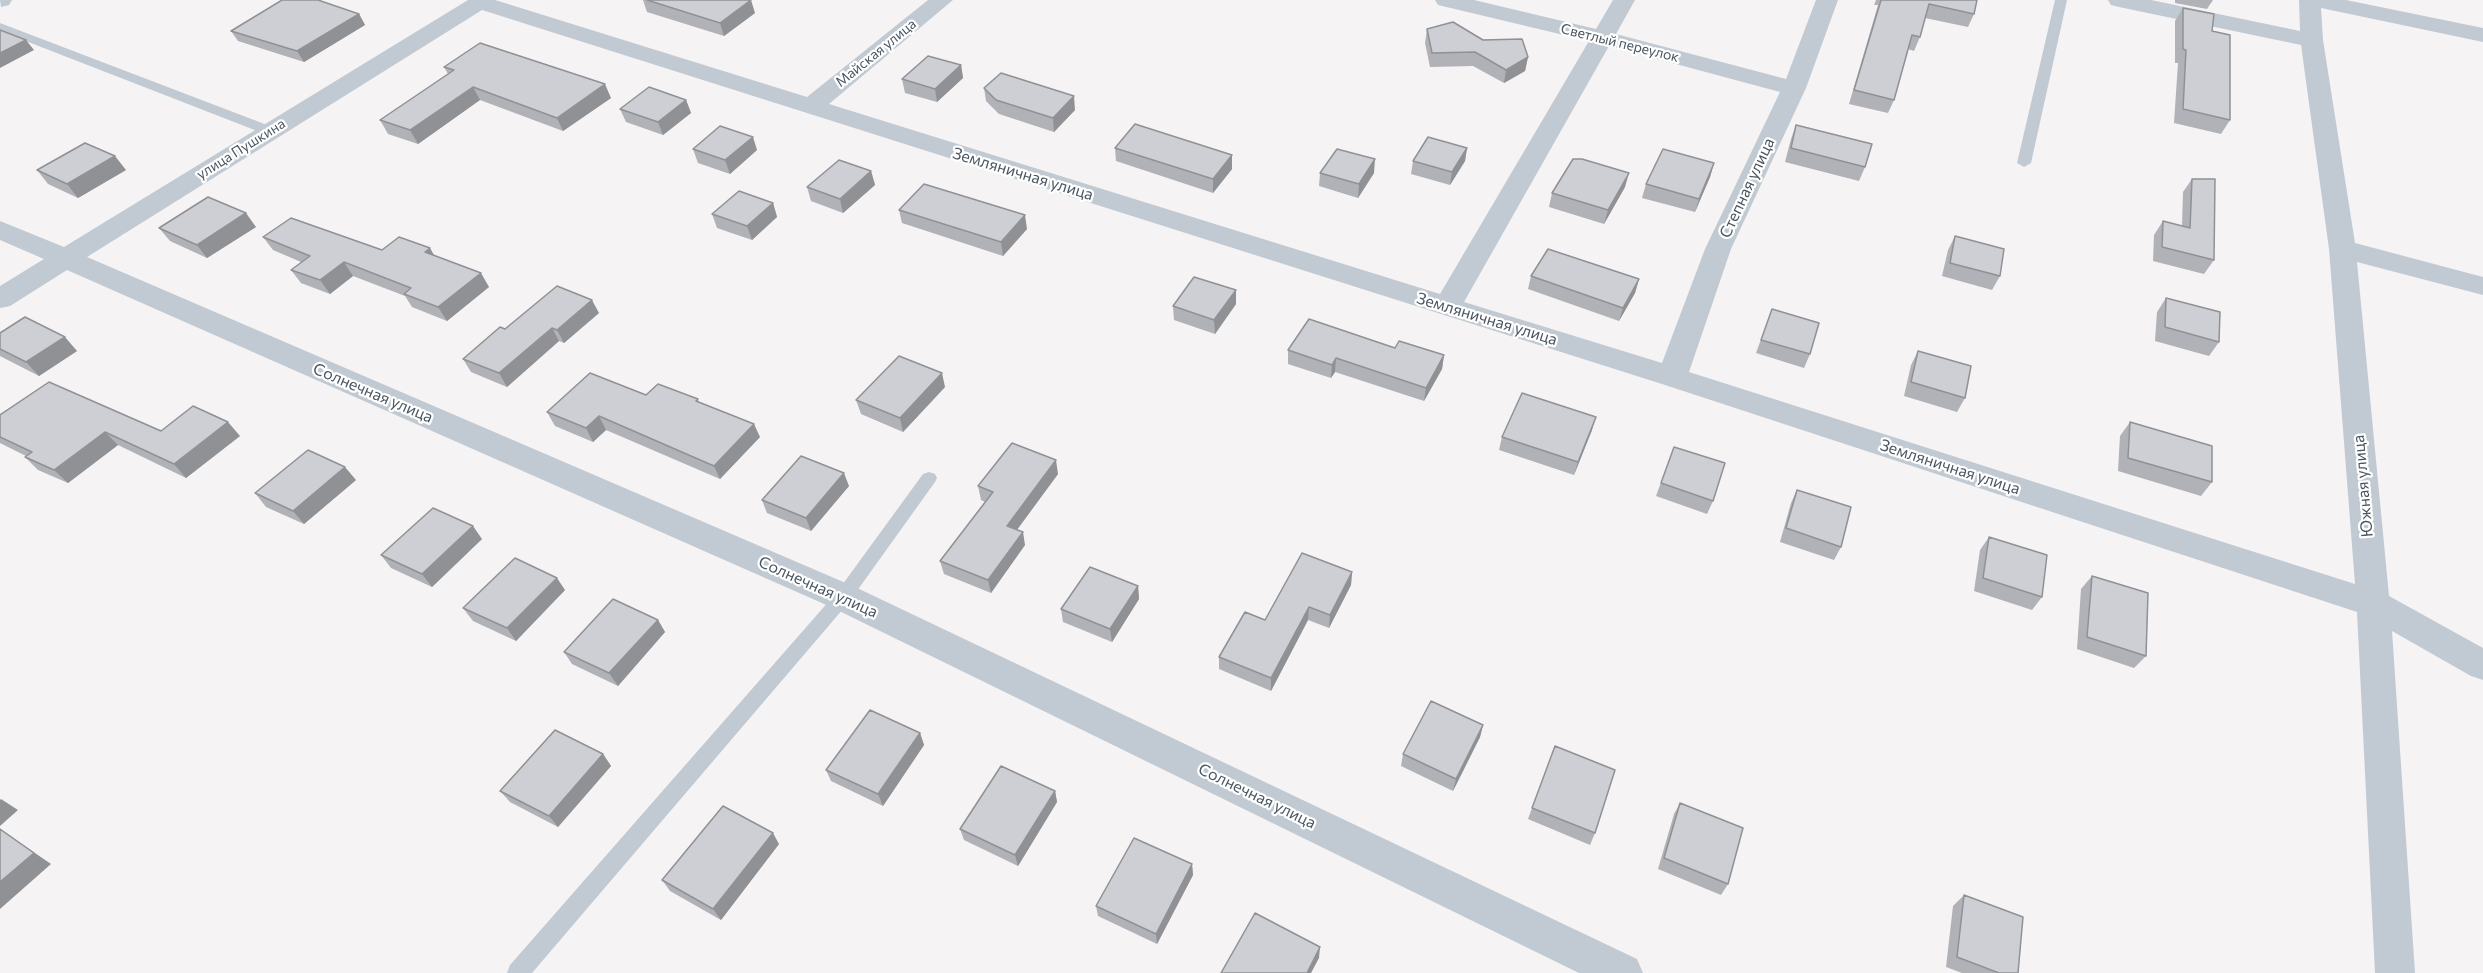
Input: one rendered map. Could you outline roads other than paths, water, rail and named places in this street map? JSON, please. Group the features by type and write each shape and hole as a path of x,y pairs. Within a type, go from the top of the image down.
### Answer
{"street":[{"name":"Майская улица","path":"810,107 942,0"},
{"name":"Светлый переулок","path":"1446,0 1604,38 1794,88"},
{"path":"1447,307 1624,0"},
{"name":"Степная улица","path":"1672,377 1718,249 1794,88 1827,0"},
{"path":"2119,0 2312,40"},
{"path":"2312,0 2483,35"},
{"name":"Южная улица","path":"2312,0 2312,40 2342,249 2373,604 2395,973"},
{"name":"Земляничная улица","path":"481,1 810,107 1672,377 2373,604 2483,665"},
{"name":"улица Пушкина","path":"0,299 481,1"},
{"name":"Солнечная улица","path":"0,230 843,597 1623,973"},
{"path":"2342,249 2483,286"}],"lane":[{"path":"2024,163 2061,0"},
{"path":"0,27 270,131"},
{"path":"518,973 843,597 929,478"}]}
